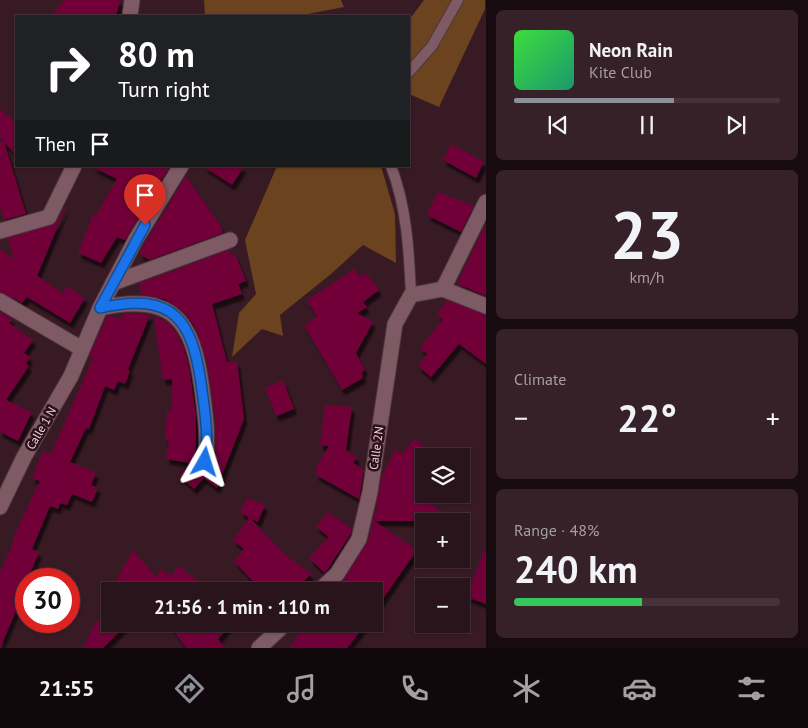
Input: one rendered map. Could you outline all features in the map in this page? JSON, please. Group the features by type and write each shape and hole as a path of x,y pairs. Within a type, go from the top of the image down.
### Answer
{"street":[{"path":"130,15 132,0"},
{"path":"0,231 49,217 74,167"},
{"name":"Calle 1 N","path":"0,507 24,457 71,376 100,308 136,239 180,167"},
{"path":"443,289 486,202"},
{"path":"113,283 230,240"},
{"path":"412,295 443,289 486,306"},
{"name":"Calle 2N","path":"329,582 337,574 359,539 370,492 395,324 412,295"},
{"path":"0,301 82,349"},
{"path":"100,308 132,303 159,307 172,313 186,327 194,344 200,375 208,442 205,462"},
{"path":"259,648 276,632"}],"lane":[{"path":"410,71 432,46 458,0"},
{"path":"391,167 401,193 412,295"}],"shaded area":[{"path":"204,0 341,0 344,7 302,15 205,15"},
{"path":"424,0 485,0 485,9 439,107 410,94 410,19"},
{"path":"277,167 381,167 395,214 396,263 363,245 331,274 280,315 283,336 262,329 232,357 239,313 256,294 245,240"}],"building":[{"path":"64,0 120,0 116,15 52,15"},
{"path":"0,109 15,122 15,154 4,142 26,214 4,220 0,206 0,142 4,141 0,137"},
{"path":"451,144 484,162 476,178 443,160"},
{"path":"93,167 169,167 125,240 117,237 101,263 78,253 93,215 96,216 117,179"},
{"path":"205,167 243,167 232,185"},
{"path":"186,176 220,225 223,233 149,260 139,253"},
{"path":"438,192 474,206 461,232 427,215"},
{"path":"67,204 37,276 63,293 67,286 85,298 70,323 27,297 22,303 0,292 0,249 14,259 8,238 55,224"},
{"path":"486,224 486,296 457,284"},
{"path":"229,250 231,255 235,254 246,281 238,284 242,294 212,304 227,362 237,361 244,419 217,488 204,478 194,489 179,476 191,463 166,459 169,441 165,440 167,410 172,412 172,379 163,380 154,316 169,324 184,348 189,367 196,417 196,465 204,471 213,467 216,443 215,415 207,363 194,325 182,311 165,299 141,295 140,283"},
{"path":"354,269 360,277 366,273 379,290 363,302 367,307 357,313 373,322 356,353 365,370 362,372 363,378 342,390 304,325 317,317 307,300"},
{"path":"447,300 486,315 486,364 459,344 431,377 418,366 427,354 420,348 443,319 437,315"},
{"path":"0,312 12,319 9,323 33,340 24,353 30,357 26,364 29,366 6,400 32,412 18,441 0,432"},
{"path":"121,314 150,315 128,369 130,371 125,384 118,381 114,390 105,386 89,429 86,428 70,462 96,473 91,485 98,488 92,502 72,494 67,505 60,503 58,509 50,506 32,549 39,552 32,568 15,568 15,613 0,648 0,573 14,541 12,540 40,481 32,478 43,451 51,454 93,358 89,357 107,316 121,319"},
{"path":"283,380 294,409 276,416 265,388"},
{"path":"325,405 352,407 346,450 357,457 353,463 364,470 359,499 316,475 317,466 329,446 320,445"},
{"path":"415,438 424,446 424,448 415,448 415,503 427,503 444,513 415,513 415,521 374,521 415,549 415,553 383,599 383,582 342,582 368,541 374,516 378,509 376,508 382,476 395,450 403,453"},
{"path":"247,498 265,505 258,522 250,518 284,554 311,574 303,582 254,582 234,561 244,549 233,540 249,518 240,512"},
{"path":"328,512 352,529 325,573 309,558 329,537 316,527"},
{"path":"133,550 156,577 161,569 171,576 178,566 200,582 116,582"},
{"path":"484,550 486,551 486,604 470,598 470,589"},
{"path":"101,618 101,632 119,632 103,648 83,648 95,624"},
{"path":"175,632 224,632 218,639 225,648 186,648"},
{"path":"300,632 360,632 347,648 290,648"}],"route":[{"path":"145,225 100,308 118,304 147,304 172,313 186,327 194,344 200,375 208,442 205,462"}]}
